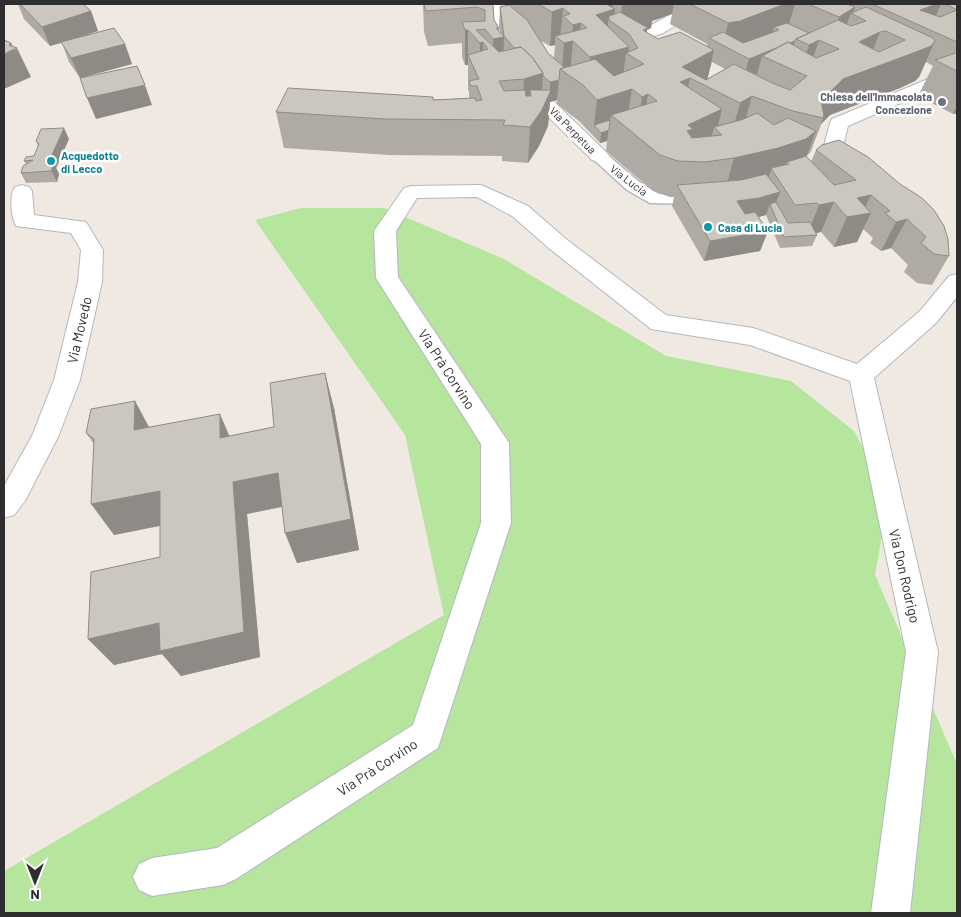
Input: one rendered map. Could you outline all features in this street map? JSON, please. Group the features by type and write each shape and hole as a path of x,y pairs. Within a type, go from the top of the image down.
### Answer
{"street":[{"name":"Via Perpetua","path":"492,4 496,19 498,53 509,68 558,103 599,156"},
{"path":"609,62 599,52 657,29 701,4"},
{"path":"863,180 823,162 839,123 940,79 924,70"},
{"name":"Via Movedo","path":"4,506 14,493 45,437 64,388 90,282 92,250 78,226 24,221 22,191"},
{"name":"Via Prà Corvino","path":"152,877 223,866 426,736 496,523 495,444 387,278 385,231 411,192 481,191 520,211 558,244 660,323 753,337 861,375"},
{"path":"861,375 928,317 956,272"},
{"name":"Via Don Rodrigo","path":"861,375 922,652 891,913"}],"lane":[{"name":"Via Lucia","path":"599,156 634,186 656,199 719,199"}],"green space":[{"path":"301,208 384,208 504,259 666,356 791,381 854,431 889,496 875,575 957,764 957,913 4,913 4,871 444,615 405,435 255,220"}],"building":[{"path":"20,4 83,4 91,11 42,27"},
{"path":"424,4 493,4 494,20 499,28 496,28 504,37 493,39 485,29 476,30 499,52 521,47 532,57 543,73 524,79 499,81 504,91 525,90 526,96 531,96 530,90 551,90 542,110 530,127 503,125 505,120 385,119 276,112 288,88 433,97 433,100 475,98 476,101 482,100 477,86 471,86 469,81 479,79 468,55 488,49 483,42 480,43 468,30 465,30 462,22 485,21 485,10 477,7 426,11"},
{"path":"538,4 606,4 615,9 596,15 629,47 590,57 573,41 564,43 555,36 587,28 581,23 573,25 563,16 570,14 563,8 552,12"},
{"path":"690,4 785,4 740,21 728,23"},
{"path":"808,4 847,4 855,7 839,17"},
{"path":"872,4 937,4 920,10 940,17 957,10 957,42"},
{"path":"946,4 957,4 957,10"},
{"path":"509,5 527,20 548,53 564,67 560,69 559,80 550,82 543,76 543,73 532,57 521,47 514,48 504,36 500,7"},
{"path":"866,7 933,38 935,41 931,46 843,79 821,101 823,118 793,111 752,96 740,103 690,78 680,82 722,109 688,125 693,129 687,131 692,138 722,135 714,127 741,120 757,113 774,125 788,118 816,131 806,139 778,148 734,158 705,162 678,161 660,155 611,115 657,101 648,94 642,97 632,89 597,100 583,85 560,69 595,59 614,76 644,64 626,53 638,48 629,34 609,20 609,16 620,12 648,28 643,30 658,39 680,32 714,50 682,67 706,80 734,64 790,90 807,76 762,56 788,42 816,58 839,49 819,40 809,45 796,39 838,20 851,26 866,21 851,13","holes":["886,31 905,40 879,52 859,42"]},
{"path":"787,23 809,33 795,41 788,42 749,59 709,38 723,32 743,43 779,30 774,27"},
{"path":"114,28 125,44 71,58 61,42"},
{"path":"4,40 11,43 9,45 17,48 4,54"},
{"path":"957,53 957,71 935,60"},
{"path":"137,66 145,85 87,98 80,78"},
{"path":"610,120 609,130 601,133 594,125"},
{"path":"64,128 48,164 54,164 51,171 21,173 23,166 33,160 24,161 26,157 34,156 39,144 36,141 41,129"},
{"path":"839,140 868,157 900,184 922,198 934,210 944,226 948,239 949,256 934,254 921,243 926,237 907,219 896,222 885,213 890,211 871,195 857,198 871,213 847,217 834,202 819,205 817,203 795,205 771,168 789,164 787,162 806,156 834,185 856,180 816,150 822,145"},
{"path":"766,174 780,192 759,198 737,201 745,214 755,212 768,231 710,241 677,185 741,180"},
{"path":"776,202 788,223 810,222 817,235 784,237 770,204"},
{"path":"325,373 351,519 285,533 278,473 233,482 244,632 160,651 159,623 88,639 91,572 160,557 160,491 91,504 94,439 86,433 91,409 135,401 134,430 220,414 220,438 274,427 270,383"}],"place":[{"name":"Chiesa dell'Immacolata Concezione","path":"942,102"},
{"name":"Acquedotto di Lecco","path":"51,161"},
{"name":"Casa di Lucia","path":"708,227"}]}
